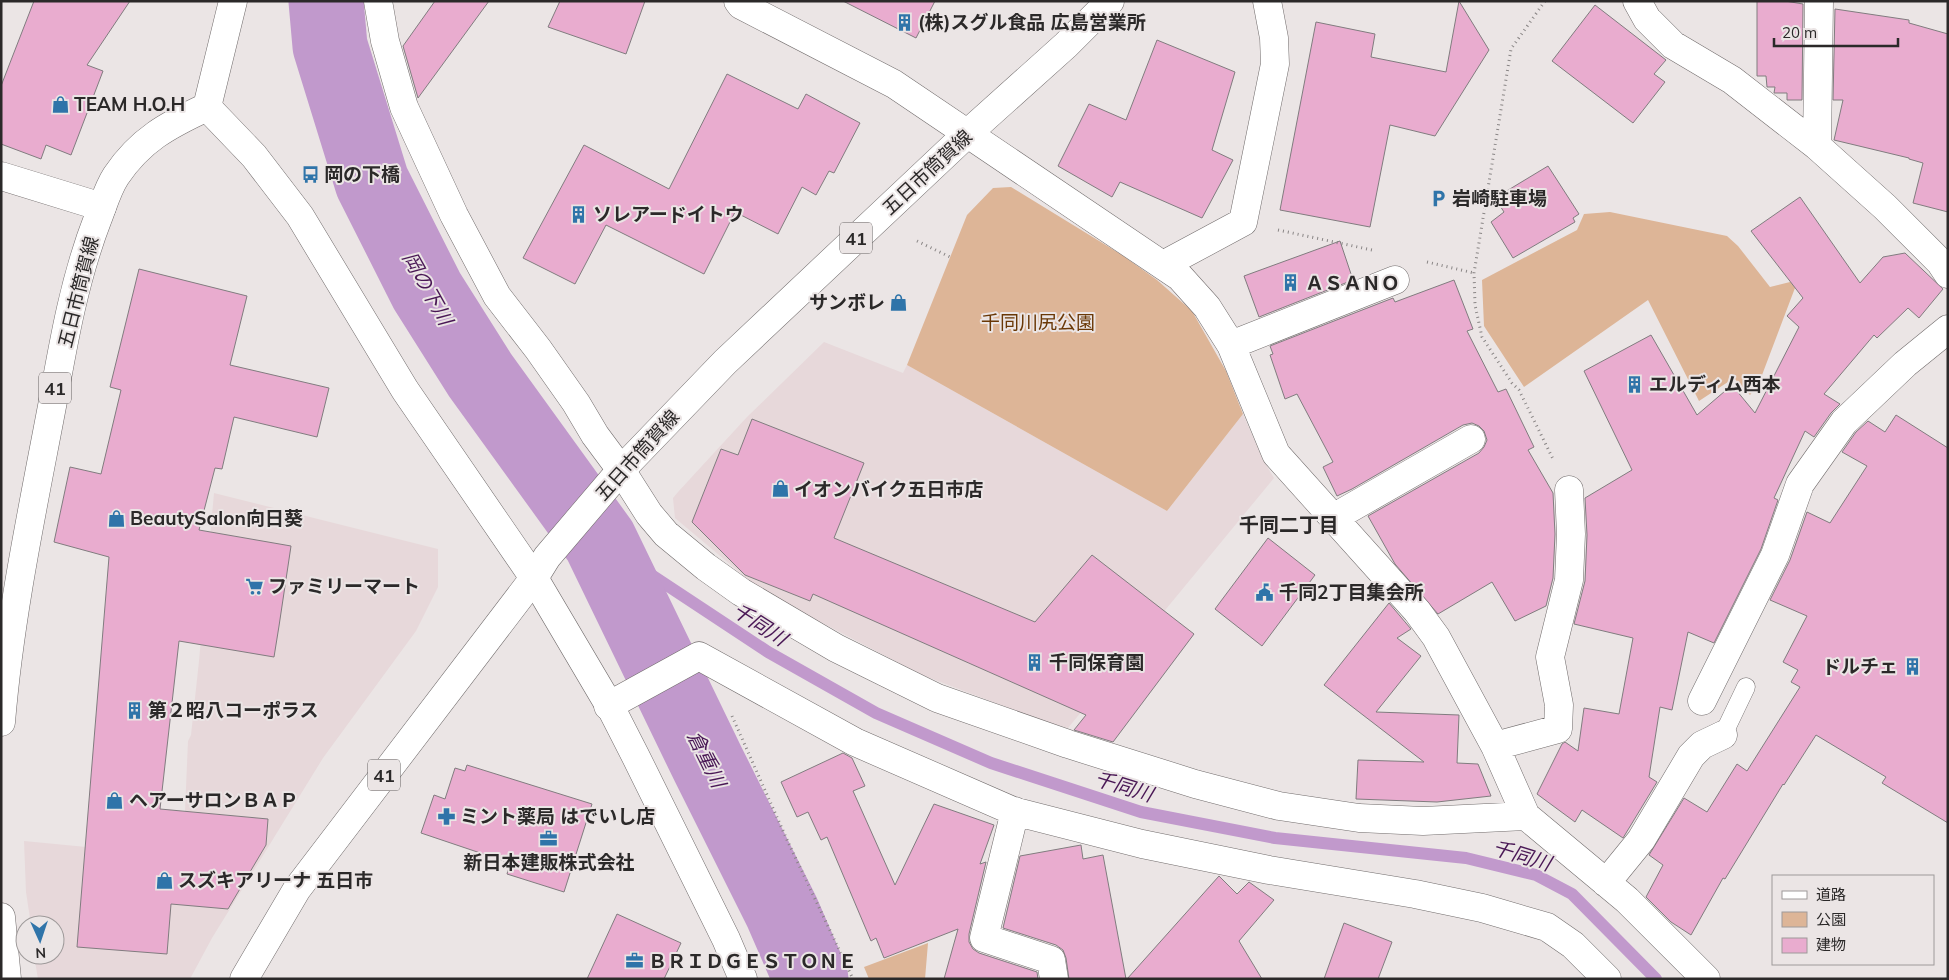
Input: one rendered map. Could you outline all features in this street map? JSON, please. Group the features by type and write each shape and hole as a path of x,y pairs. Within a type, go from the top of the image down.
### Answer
{"street":[{"path":"233,1 207,107 254,156 300,216 405,390 541,568 618,700 636,757 722,930 743,979"},
{"path":"378,1 385,41 404,107 454,215 497,296 538,349 576,403 595,435 615,477 666,534 706,567 742,592 836,648 937,698 1068,744 1186,781 1279,806 1359,818 1423,821 1526,816"},
{"name":"五日市筒賀線","path":"244,979 297,889 541,568 615,477 725,362 968,133 1024,84 1110,1"},
{"path":"1164,266 1243,222 1275,64 1274,38 1266,1"},
{"path":"1637,1 1648,19 1673,45 1732,80 1817,146 1885,207 1940,262 1948,274"},
{"path":"1817,146 1819,1"},
{"path":"740,2 894,84 1180,277 1207,307 1230,345 1276,454 1417,611 1436,637 1495,746 1526,816 1627,900 1706,979"},
{"name":"五日市筒賀線","path":"1,722 13,624 61,356 77,281 88,243 114,178 135,150 175,121 207,107"},
{"path":"1,176 102,207"},
{"path":"1230,345 1395,280"},
{"path":"1702,701 1775,555 1800,484 1844,422 1905,364 1948,329"},
{"path":"1333,518 1471,439"},
{"path":"1495,746 1558,729 1559,705 1550,657 1569,580 1571,534 1569,490"},
{"path":"618,700 699,656 855,742 1015,811 1142,844 1269,870 1415,894 1482,908 1548,927 1573,945 1607,979"},
{"path":"1606,883 1641,840 1691,756 1702,746 1723,735"},
{"path":"1015,811 984,938 1051,960 1054,979"},
{"path":"1,917 7,979"}],"lane":[{"path":"1723,735 1746,687"}],"path":[{"path":"1545,1 1511,49 1474,273 1475,305 1482,337 1512,383 1519,390 1569,490"},
{"path":"1243,222 1376,251"},
{"path":"917,241 950,257"},
{"path":"1424,262 1474,273"},
{"path":"731,713 788,842 853,979"}],"shaded area":[{"path":"824,342 903,373 907,365 1167,511 1243,414 1263,460 1274,478 1068,728 1046,722 922,675 809,616 756,586 675,518 673,498 678,492 747,417"},
{"path":"214,493 438,549 438,587 416,631 323,758 212,938 190,979 38,979 36,965 65,965 65,915 29,915 26,892 24,841 180,856 185,811 188,741 191,735"}],"green space":[{"name":"千同川尻公園","path":"1011,187 1122,255 1157,280 1192,311 1226,371 1243,414 1167,511 907,365 967,215 993,188"},
{"path":"1610,212 1727,236 1738,246 1770,287 1798,280 1759,383 1750,395 1734,378 1699,401 1648,300 1524,387 1484,326 1482,280 1577,230 1584,214"},
{"path":"928,943 925,979 869,979 864,967"}],"building":[{"path":"34,1 130,1 87,65 103,71 71,155 46,145 41,159 1,144 1,86"},
{"path":"435,1 489,1 418,98 403,46"},
{"path":"560,1 645,1 626,54 548,27"},
{"name":"(株)スグル食品 広島営業所","path":"843,1 935,1 916,38"},
{"path":"1459,1 1489,50 1435,136 1390,125 1370,227 1280,210 1316,22 1375,34 1371,57 1446,72"},
{"path":"1757,1 1785,1 1803,4 1802,100 1787,100 1787,93 1774,93 1775,87 1767,87 1766,76 1757,76"},
{"path":"1595,5 1666,60 1654,74 1665,82 1633,123 1552,61"},
{"path":"1835,9 1909,20 1909,23 1948,34 1948,212 1913,203 1923,163 1834,140 1843,100 1833,100"},
{"path":"1157,40 1235,72 1212,150 1233,160 1202,218 1120,182 1112,197 1058,166 1089,104 1126,120"},
{"path":"727,74 798,109 806,94 860,123 834,173 829,171 816,195 802,187 778,234 735,212 704,274 606,225 575,284 523,258 584,145 669,189"},
{"path":"1548,166 1579,214 1573,218 1575,222 1513,258 1491,222 1504,212 1495,198"},
{"path":"1800,197 1860,283 1883,257 1905,253 1943,289 1919,318 1908,308 1877,338 1874,335 1824,394 1840,404 1814,437 1805,431 1774,498 1778,500 1761,549 1714,643 1688,632 1672,710 1660,707 1649,777 1657,782 1623,838 1582,810 1575,822 1537,794 1562,744 1565,742 1578,751 1584,708 1619,714 1633,638 1574,624 1585,581 1587,535 1585,498 1632,470 1584,371 1651,335 1697,415 1732,385 1755,413 1799,327 1787,316 1803,298 1751,231"},
{"name":"ＡＳＡＮＯ","path":"1340,241 1353,280 1259,317 1244,276"},
{"path":"139,269 247,296 230,365 329,388 317,437 234,417 222,469 215,468 199,530 291,546 274,657 179,641 160,809 268,819 266,845 228,909 171,904 167,954 77,947 109,557 54,542 70,467 101,474 121,390 110,387"},
{"path":"1454,280 1473,329 1467,331 1498,392 1506,389 1534,447 1528,450 1553,493 1555,534 1553,578 1546,606 1515,621 1492,582 1438,614 1395,564 1368,516 1479,453 1487,440 1484,431 1472,423 1463,425 1337,496 1323,467 1333,462 1297,394 1285,399 1270,355 1273,354 1270,346 1393,298 1395,302"},
{"path":"1896,415 1948,448 1948,823 1882,783 1886,777 1816,735 1783,784 1725,879 1723,878 1691,935 1671,922 1646,897 1663,865 1649,855 1684,798 1707,812 1737,764 1747,771 1800,687 1791,682 1798,670 1783,662 1807,616 1770,600 1790,560 1807,512 1830,523 1867,466 1842,452 1856,432 1868,421 1885,432"},
{"path":"752,419 864,463 834,538 1035,622 1092,555 1194,634 1113,742 1074,730 1086,715 813,594 810,601 745,575 692,522 721,449 738,455"},
{"name":"千同2丁目集会所","path":"1268,538 1315,575 1262,646 1215,609"},
{"path":"1389,603 1411,629 1397,638 1421,656 1376,712 1459,715 1457,763 1478,764 1491,796 1437,802 1356,799 1358,760 1424,762 1324,685"},
{"path":"843,753 852,758 865,786 853,791 895,885 934,804 994,825 980,864 986,862 969,934 969,942 973,949 979,953 1037,972 1038,979 944,979 958,929 884,958 876,938 871,941 827,837 821,840 808,812 797,817 781,782"},
{"path":"467,765 592,804 564,892 507,874 510,863 421,833 434,795 445,799 455,768 465,771"},
{"path":"1081,845 1083,859 1103,855 1126,979 1069,979 1063,950 1056,945 1003,928 1020,856"},
{"path":"1219,876 1237,894 1249,882 1274,900 1239,941 1262,979 1127,979"},
{"name":"ＢＲＩＤＧＥＳＴＯＮＥ","path":"617,914 681,943 664,979 587,979"},
{"path":"1344,923 1392,942 1378,979 1324,979"}],"waterway":[{"name":"岡の下川","path":"326,1 330,46 372,182 427,291 480,375 600,541 782,912 811,979"},
{"name":"千同川","path":"600,541 768,652 876,713 991,763 1141,812 1275,838 1466,858 1536,875 1572,894 1656,979"}],"place":[{"name":"(株)スグル食品 広島営業所","path":"904,22"},
{"name":"TEAM H.O.H","path":"60,104"},
{"name":"岡の下橋","path":"310,174"},
{"name":"岩崎駐車場","path":"1438,198"},
{"name":"ソレアードイトウ","path":"579,214"},
{"name":"ＡＳＡＮＯ","path":"1291,283"},
{"name":"サンボレ","path":"899,302"},
{"name":"エルディム西本","path":"1635,384"},
{"name":"イオンバイク五日市店","path":"780,489"},
{"name":"BeautySalon向日葵","path":"116,518"},
{"name":"ファミリーマート","path":"254,586"},
{"name":"千同2丁目集会所","path":"1265,592"},
{"name":"千同保育園","path":"1035,662"},
{"name":"ドルチェ","path":"1912,666"},
{"name":"第２昭八コーポラス","path":"134,710"},
{"name":"ヘアーサロンＢＡＰ","path":"115,800"},
{"name":"ミント薬局 はでいし店","path":"446,816"},
{"name":"新日本建販株式会社","path":"549,839"},
{"name":"スズキアリーナ 五日市","path":"164,880"},
{"name":"ＢＲＩＤＧＥＳＴＯＮＥ","path":"634,961"}],"district":[{"name":"千同二丁目","path":"1289,524"}],"water label":[{"name":"倉重川","path":"707,759"}]}
